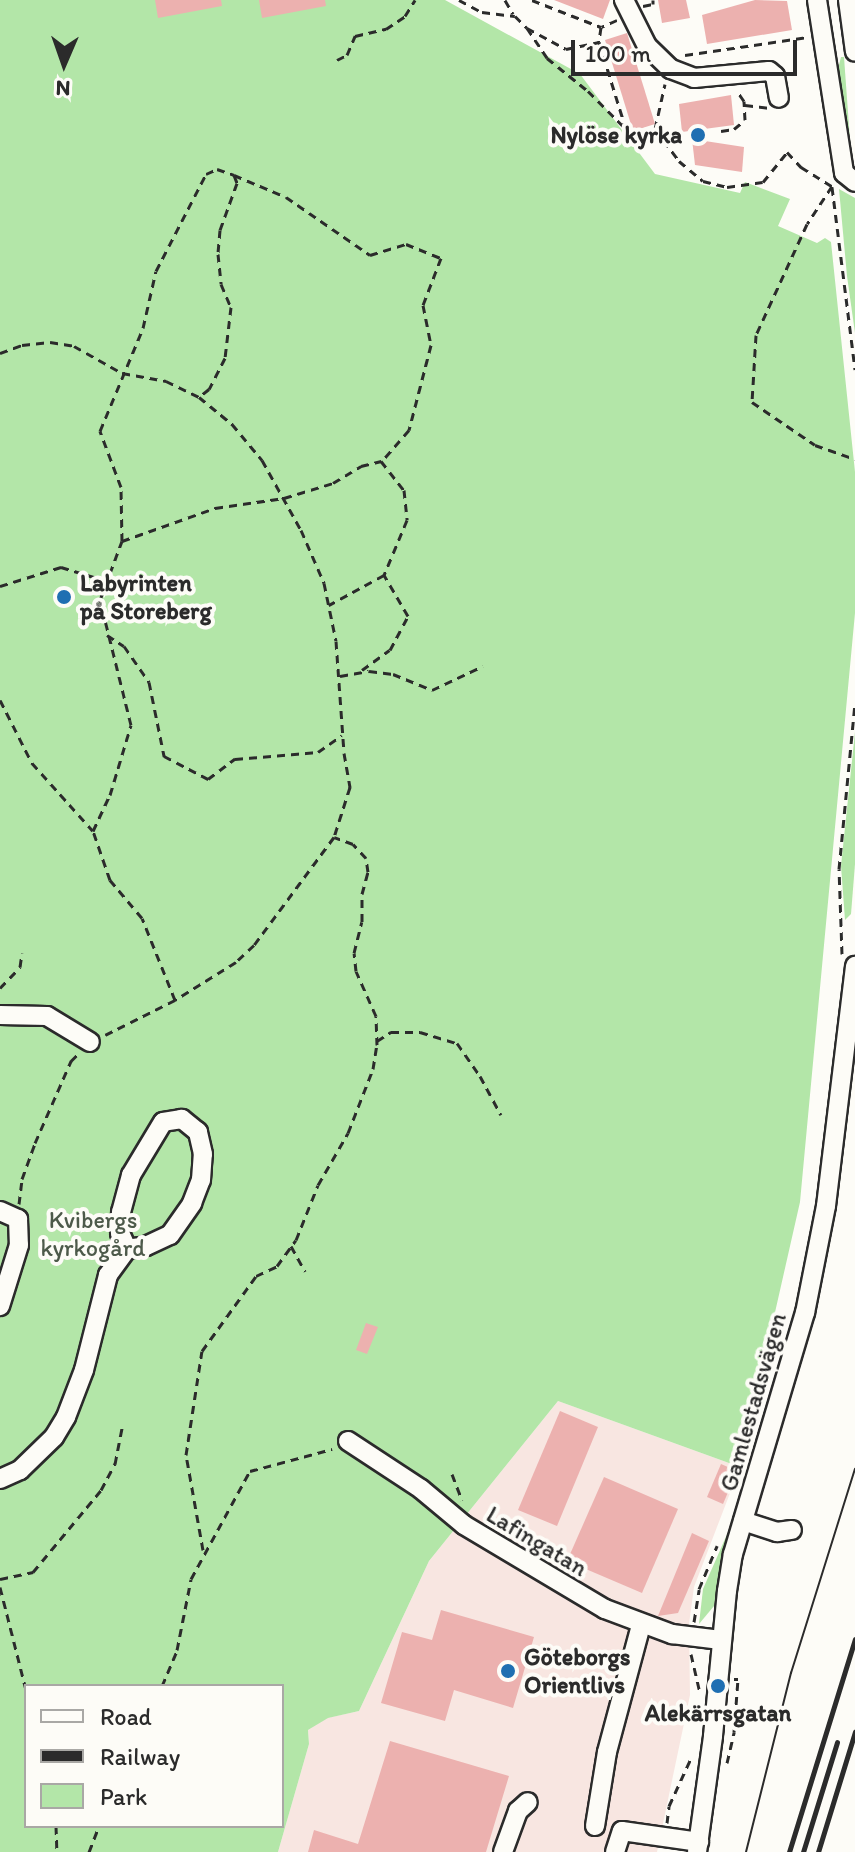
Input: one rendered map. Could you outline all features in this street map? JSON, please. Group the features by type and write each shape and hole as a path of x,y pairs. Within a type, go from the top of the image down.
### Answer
{"street":[{"path":"817,0 844,173 855,182"},
{"path":"848,0 855,52"},
{"path":"629,8 633,24 656,58 671,69 694,78 769,71 775,76 779,104"},
{"path":"827,65 853,32"},
{"name":"Gamlestadsvägen","path":"698,1847 733,1554 805,1313 826,1206 848,967"},
{"path":"0,1015 47,1016 90,1042"},
{"path":"0,1479 31,1459 54,1437 66,1417 84,1370 108,1275 127,1249 146,1246 170,1235 192,1203 201,1180 203,1154 198,1132 182,1119 163,1122 131,1175 120,1223 120,1233 127,1249"},
{"path":"0,1211 18,1219 19,1245 0,1306"},
{"name":"Lafingatan","path":"348,1441 421,1489 464,1525 544,1575 641,1625 721,1640"},
{"path":"743,1521 777,1532 792,1530"},
{"path":"595,1826 607,1752 641,1625"},
{"path":"503,1852 518,1811 528,1802"},
{"path":"615,1852 622,1831 665,1836 698,1847"}],"path":[{"path":"337,60 347,55 355,36 386,29 405,16 415,0"},
{"path":"459,0 482,12 515,16"},
{"path":"505,0 547,58 588,91 626,130 634,134 655,129"},
{"path":"532,0 601,27"},
{"path":"635,0 642,17"},
{"path":"626,130 599,42 601,27 629,8 653,4 653,0"},
{"path":"527,28 566,49 599,42"},
{"path":"676,57 808,37"},
{"path":"655,129 667,81"},
{"path":"721,131 743,124 745,105 734,87"},
{"path":"745,105 779,104"},
{"path":"655,129 679,161 703,181 727,187 763,182 787,152 801,167 832,186"},
{"path":"93,831 110,795 131,725 100,600 122,541 121,487 100,431 143,328 156,271 206,174 217,169 286,197 370,255 406,244 441,258 423,305 431,345 409,430 382,461 361,466 333,483 284,498 215,508 122,541"},
{"path":"199,397 209,389 225,358 231,307 221,284 218,254 220,230 237,183 234,175"},
{"path":"831,177 855,370"},
{"path":"832,186 807,224 756,335 752,402 815,445 855,459"},
{"path":"0,353 22,345 50,342 74,346 122,373 166,381 199,397 232,424 262,460 284,498 324,583 340,676 342,735 350,787 334,837 254,945 236,962 175,1000 90,1042 71,1061 22,1179 18,1219"},
{"path":"329,605 384,575 407,520 404,490 382,461"},
{"path":"0,586 61,567 107,581"},
{"path":"360,672 390,650 408,616 384,575"},
{"path":"107,635 124,646 149,682 164,756 208,779 235,759 318,752 342,735"},
{"path":"340,676 360,672 393,674 432,690 483,666"},
{"path":"0,700 32,763 93,831 110,880 142,918 175,1000"},
{"path":"848,967 839,869 855,703"},
{"path":"203,1550 186,1455 202,1351 256,1276 277,1266 291,1246 318,1185 348,1133 373,1069 377,1041 376,1016 356,971 354,953 362,922 362,894 368,872 366,858 353,844 334,837"},
{"path":"0,988 20,967 22,953"},
{"path":"377,1041 391,1032 420,1032 457,1043 480,1076 501,1115"},
{"path":"291,1246 305,1271"},
{"path":"0,1579 33,1572 101,1490 115,1464 122,1427"},
{"path":"163,1684 171,1671 191,1579 203,1550 250,1471 321,1453 348,1441"},
{"path":"700,1697 692,1667 692,1637 699,1589 718,1543"},
{"path":"0,1587 24,1684"},
{"path":"665,1836 669,1806 694,1747"},
{"path":"56,1828 57,1852"},
{"path":"89,1852 98,1828"}],"shaded area":[{"path":"558,1401 740,1467 694,1587 689,1624 690,1695 657,1852 278,1852 309,1744 308,1730 327,1718 359,1711 429,1561"}],"green space":[{"name":"Kvibergs kyrkogård","path":"0,0 445,0 580,74 655,174 740,193 745,182 790,199 778,226 817,243 825,238 831,242 855,472 855,613 800,1202 740,1467 558,1401 429,1561 359,1711 328,1718 308,1730 309,1744 278,1852 0,1852"},
{"path":"841,57 844,57 852,168 837,73"},
{"path":"839,189 855,198 855,333 847,276"},
{"path":"855,732 855,864 851,914 845,920 841,866"},
{"path":"732,1523 714,1606 699,1624 703,1589"}],"building":[{"path":"155,0 221,0 222,6 158,18"},
{"path":"259,0 325,0 326,6 262,18"},
{"path":"554,0 610,0 603,19"},
{"path":"658,0 686,0 690,18 662,23"},
{"path":"755,0 787,1 792,30 707,44 702,15"},
{"path":"627,33 655,124 633,131 605,40"},
{"path":"731,95 734,125 682,132 679,104"},
{"path":"692,139 744,147 742,172 695,165"},
{"path":"366,1323 378,1327 367,1354 356,1350"},
{"path":"560,1411 598,1427 557,1526 518,1510"},
{"path":"721,1464 737,1471 723,1504 707,1497"},
{"path":"604,1477 678,1509 642,1593 567,1561"},
{"path":"692,1533 709,1541 678,1613 658,1616"},
{"path":"441,1610 534,1637 513,1708 454,1690 445,1721 381,1703 402,1632 432,1640"},
{"path":"390,1741 509,1776 486,1852 308,1852 314,1830 358,1844"}],"tram line":[{"path":"746,1852 791,1673 855,1469"}],"railway":[{"path":"789,1852 855,1639"},
{"path":"818,1852 855,1732"},
{"path":"803,1852 837,1742"}],"place":[{"name":"Nylöse kyrka","path":"698,135"},
{"name":"Labyrinten på Storeberg","path":"64,597"},
{"name":"Göteborgs Orientlivs","path":"508,1671"},
{"name":"Alekärrsgatan","path":"718,1686"}]}
